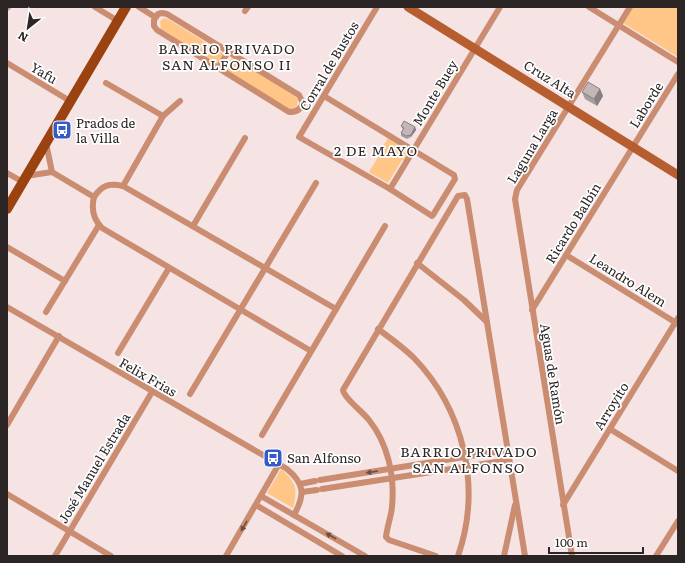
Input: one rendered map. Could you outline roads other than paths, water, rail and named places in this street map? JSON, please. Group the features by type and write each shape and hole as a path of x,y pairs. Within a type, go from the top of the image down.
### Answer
{"main road":[{"path":"7,209 126,7"},
{"name":"Cruz Alta","path":"408,7 678,175"}],"street":[{"path":"95,7 118,20"},
{"path":"139,7 155,17"},
{"name":"Corral de Bustos","path":"377,7 299,137 390,189"},
{"name":"Monte Buey","path":"390,189 500,7"},
{"path":"589,7 678,62"},
{"name":"Laguna Larga","path":"516,195 517,190 630,7"},
{"path":"160,13 167,14 228,52 299,95 302,103 301,108 297,111 289,112 157,30 153,23 155,17 160,13"},
{"path":"218,68 228,52"},
{"name":"Yafu","path":"7,63 70,101"},
{"name":"Laborde","path":"633,147 678,74"},
{"path":"106,83 163,116"},
{"path":"324,96 454,175 455,179 433,216 390,189"},
{"path":"123,186 163,116 180,101"},
{"path":"193,226 245,138"},
{"path":"46,143 52,172"},
{"name":"Ricardo Balbín","path":"532,310 633,147"},
{"path":"7,173 25,179 52,172 94,197"},
{"path":"190,394 316,183"},
{"path":"311,351 102,228 93,212 92,205 94,197 104,186 110,184 123,186 336,309"},
{"path":"436,556 389,540 386,537 392,508 393,478 391,469 382,441 375,427 364,413 346,396 343,390 458,196 465,194 525,556"},
{"name":"Aguas de Ramón","path":"516,195 515,202 572,556"},
{"path":"46,312 99,225"},
{"path":"262,435 385,226"},
{"path":"7,247 65,281"},
{"name":"Leandro Alem","path":"566,255 677,322"},
{"path":"417,263 464,300 487,322"},
{"path":"118,352 169,268"},
{"name":"Felix Frias","path":"7,307 279,464 293,474 300,484"},
{"name":"Arroyito","path":"563,505 677,322"},
{"path":"378,329 413,356 432,380 441,393 455,421 460,435 468,467 469,487 464,539 458,556"},
{"path":"7,425 59,336"},
{"name":"José Manuel Estrada","path":"55,556 152,392"},
{"path":"610,429 678,471"},
{"path":"294,515 300,502 302,492 300,484 508,450"},
{"path":"302,492 509,460"},
{"path":"226,556 279,464"},
{"path":"7,494 111,556"},
{"path":"261,496 364,556"},
{"path":"504,556 516,499"},
{"path":"256,505 342,556"},
{"path":"656,556 678,521"}],"place":[{"name":"Prados de la Villa","path":"62,130"},
{"name":"San Alfonso","path":"273,458"}],"district":[{"name":"BARRIO PRIVADO SAN ALFONSO II","path":"227,58"},
{"name":"2 DE MAYO","path":"376,151"},
{"name":"BARRIO PRIVADO SAN ALFONSO","path":"469,460"}]}
